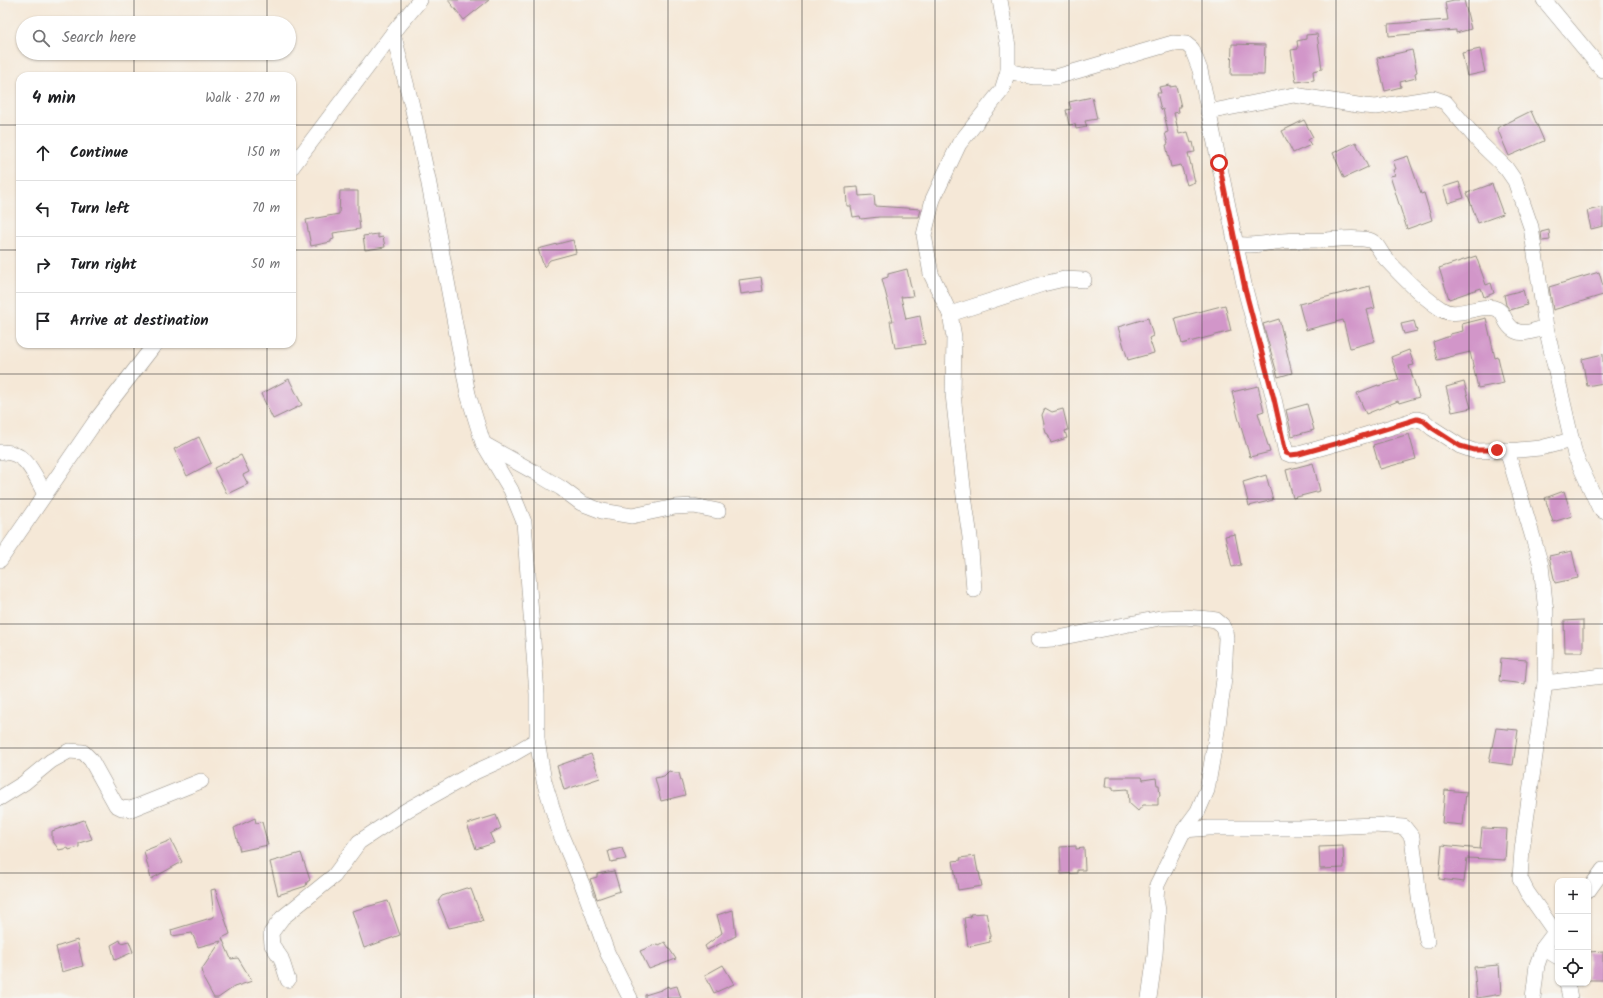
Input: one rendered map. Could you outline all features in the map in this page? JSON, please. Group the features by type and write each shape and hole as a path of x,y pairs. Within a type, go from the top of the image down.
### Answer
{"street":[{"path":"296,162 393,33 420,0"},
{"path":"974,590 970,537 962,482 953,394 954,337 950,314 931,274 924,235 934,199 959,144 1002,90 1008,71 1008,46 1000,0"},
{"path":"1544,0 1603,71"},
{"path":"393,33 412,106 428,179 468,394 484,444 511,490 524,522 537,694 536,740 544,781 560,833 582,884 607,952 630,998"},
{"path":"1008,71 1034,77 1056,77 1173,43 1186,44 1192,49 1196,59 1208,112 1245,289 1274,399 1286,453 1291,455 1299,454 1417,419 1424,421 1460,446 1474,450 1540,448 1572,440"},
{"path":"1208,112 1294,94 1376,107 1433,98 1445,102 1481,144 1506,168 1515,181 1531,227 1546,327 1575,455 1599,507 1603,511"},
{"path":"1236,244 1248,246 1305,240 1370,240 1404,278 1442,310 1463,312 1491,308 1498,310 1510,327 1517,332 1532,331 1546,327"},
{"path":"950,314 1043,284 1064,279 1084,280"},
{"path":"0,560 97,418 152,348"},
{"path":"484,444 561,488 581,503 602,511 632,516 675,507 694,506 718,511"},
{"path":"1508,450 1541,565 1546,612 1545,683 1522,850 1520,878 1526,892 1555,929"},
{"path":"0,452 14,453 28,462 45,494"},
{"path":"1038,640 1053,639 1160,618 1184,617 1216,620 1222,626 1226,638 1224,678 1218,725 1206,790 1198,811 1184,830 1167,862 1157,886 1157,933 1149,998"},
{"path":"1545,683 1603,676"},
{"path":"288,980 281,958 272,946 271,933 282,918 334,876 359,842 407,810 475,772 506,758 536,740"},
{"path":"0,798 24,783 51,761 69,751 83,752 91,760 116,805 122,808 131,809 201,781"},
{"path":"1184,830 1209,828 1300,828 1374,825 1404,827 1412,837 1419,897 1427,941"},
{"path":"1591,887 1603,870"},
{"path":"1533,998 1537,965 1543,948 1555,931"},
{"path":"1543,948 1555,955"},
{"path":"1568,986 1570,998"}],"building":[{"path":"448,0 489,0 464,20"},
{"path":"1464,0 1471,29 1456,33 1456,30 1389,36 1388,24 1448,20 1445,2"},
{"path":"1317,34 1322,69 1313,71 1314,80 1296,82 1291,50 1298,49 1297,41 1306,39 1306,35"},
{"path":"1232,44 1265,45 1264,75 1231,75"},
{"path":"1480,49 1485,72 1467,76 1462,53"},
{"path":"1412,50 1417,72 1415,73 1416,78 1400,82 1401,87 1385,91 1377,58"},
{"path":"1170,85 1170,87 1176,86 1181,107 1178,107 1179,112 1174,113 1179,134 1188,132 1191,143 1193,142 1195,152 1188,153 1195,182 1187,185 1181,165 1171,167 1166,145 1168,144 1165,133 1168,132 1163,109 1161,110 1157,93 1161,93 1159,87"},
{"path":"1092,97 1097,119 1085,121 1087,127 1076,129 1075,124 1069,125 1066,110 1071,109 1069,102"},
{"path":"1531,111 1544,141 1509,156 1497,128"},
{"path":"1304,120 1313,137 1308,140 1311,145 1293,153 1282,131"},
{"path":"1356,142 1368,167 1344,178 1333,153"},
{"path":"1408,156 1421,194 1424,193 1432,220 1407,229 1390,176 1395,175 1393,170 1396,169 1393,161"},
{"path":"1459,182 1464,198 1448,203 1443,187"},
{"path":"1492,184 1503,214 1478,223 1467,193"},
{"path":"858,187 859,196 874,195 875,206 921,209 919,217 879,217 861,219 860,216 853,217 851,206 847,206 846,188"},
{"path":"340,191 358,191 360,229 333,233 334,239 331,240 331,242 311,246 306,220 339,214"},
{"path":"1603,207 1603,226 1591,229 1587,211"},
{"path":"1549,230 1550,240 1542,241 1541,232"},
{"path":"378,234 378,238 383,237 385,247 365,250 363,236"},
{"path":"573,240 576,253 550,260 544,267 538,249"},
{"path":"1476,256 1486,285 1491,283 1494,293 1484,297 1481,288 1449,299 1439,268"},
{"path":"907,269 913,296 901,297 906,319 920,316 925,344 895,348 890,321 893,321 882,279 888,277 888,274"},
{"path":"1599,272 1603,286 1603,295 1553,310 1549,287"},
{"path":"761,277 763,291 741,294 739,280"},
{"path":"1370,286 1375,308 1367,310 1375,341 1350,348 1343,320 1306,330 1299,304"},
{"path":"1523,290 1527,305 1510,310 1506,305 1504,295"},
{"path":"1225,305 1231,331 1182,344 1175,318"},
{"path":"1148,318 1153,336 1149,338 1154,353 1128,360 1118,327"},
{"path":"1486,318 1495,358 1498,357 1504,383 1478,388 1470,352 1437,360 1433,342 1450,336 1450,334 1463,331 1462,324"},
{"path":"1279,319 1292,373 1278,377 1263,324"},
{"path":"1414,321 1417,331 1404,334 1401,324"},
{"path":"1409,350 1414,365 1409,366 1419,397 1399,403 1398,401 1366,414 1357,393 1378,385 1399,380 1391,357"},
{"path":"1603,354 1603,383 1587,386 1582,359"},
{"path":"289,379 302,405 273,419 261,394"},
{"path":"1464,382 1471,408 1452,412 1446,387"},
{"path":"1258,386 1264,411 1258,413 1270,452 1250,457 1232,392"},
{"path":"1307,404 1314,430 1292,436 1286,410"},
{"path":"1045,408 1052,412 1063,409 1068,430 1065,431 1067,438 1051,443 1048,434 1046,433 1042,415"},
{"path":"1409,434 1416,459 1380,469 1373,445"},
{"path":"199,437 211,463 187,476 174,449"},
{"path":"241,455 249,472 243,475 248,484 227,494 214,468"},
{"path":"1313,463 1320,491 1293,498 1286,470"},
{"path":"1266,475 1273,500 1249,506 1243,482"},
{"path":"1564,491 1572,516 1553,522 1545,498"},
{"path":"1235,534 1241,565 1232,567 1225,536"},
{"path":"1572,551 1578,578 1555,583 1549,556"},
{"path":"1583,620 1583,652 1565,652 1564,621"},
{"path":"1501,658 1527,660 1525,684 1499,681"},
{"path":"1496,728 1518,730 1513,765 1489,762"},
{"path":"591,754 600,778 564,790 557,766"},
{"path":"669,771 679,773 685,795 661,801 655,778 664,776"},
{"path":"1106,777 1142,777 1143,780 1156,778 1157,785 1159,785 1160,796 1158,797 1158,805 1143,805 1138,811 1129,803 1128,789 1113,790 1113,787 1105,787"},
{"path":"1445,790 1466,792 1463,825 1442,823"},
{"path":"496,815 501,828 490,834 494,843 476,849 467,824"},
{"path":"255,818 256,823 262,822 268,845 240,851 234,828"},
{"path":"84,820 92,839 79,843 79,847 69,850 68,848 59,850 52,840 52,831"},
{"path":"1482,828 1507,829 1505,860 1467,858 1464,882 1439,879 1442,845 1480,849"},
{"path":"171,840 182,862 151,879 144,851"},
{"path":"1076,846 1076,849 1084,848 1085,870 1077,870 1077,873 1061,874 1060,847"},
{"path":"1343,846 1344,868 1320,869 1319,847"},
{"path":"622,848 626,859 611,862 608,851"},
{"path":"301,853 310,880 307,882 306,886 278,895 270,862"},
{"path":"975,856 982,886 958,890 953,861 961,860 960,858"},
{"path":"614,871 620,891 597,899 590,879 597,877 597,874"},
{"path":"466,888 471,889 483,921 449,928 438,901 442,896"},
{"path":"215,889 230,934 222,938 231,959 238,958 252,981 234,987 218,998 214,998 204,980 202,969 221,941 198,947 192,933 172,936 171,930 214,917 211,890"},
{"path":"388,901 400,935 364,948 352,911"},
{"path":"733,910 736,936 707,950 705,946 722,933 717,915"},
{"path":"986,913 991,936 989,936 990,942 968,947 964,918 971,917 970,914"},
{"path":"77,940 83,966 62,972 56,947"},
{"path":"120,940 121,943 129,941 133,952 115,960 111,945"},
{"path":"665,942 676,959 649,969 640,951"},
{"path":"1603,951 1603,980 1591,980 1591,952"},
{"path":"723,965 734,984 714,993 705,975"},
{"path":"1499,965 1501,994 1477,998 1474,967"},
{"path":"668,986 669,988 677,986 681,998 645,998 645,995"}],"route":[{"path":"1219,163 1245,289 1274,399 1286,453 1291,455 1299,454 1417,419 1424,421 1460,446 1474,450 1497,450"}]}
